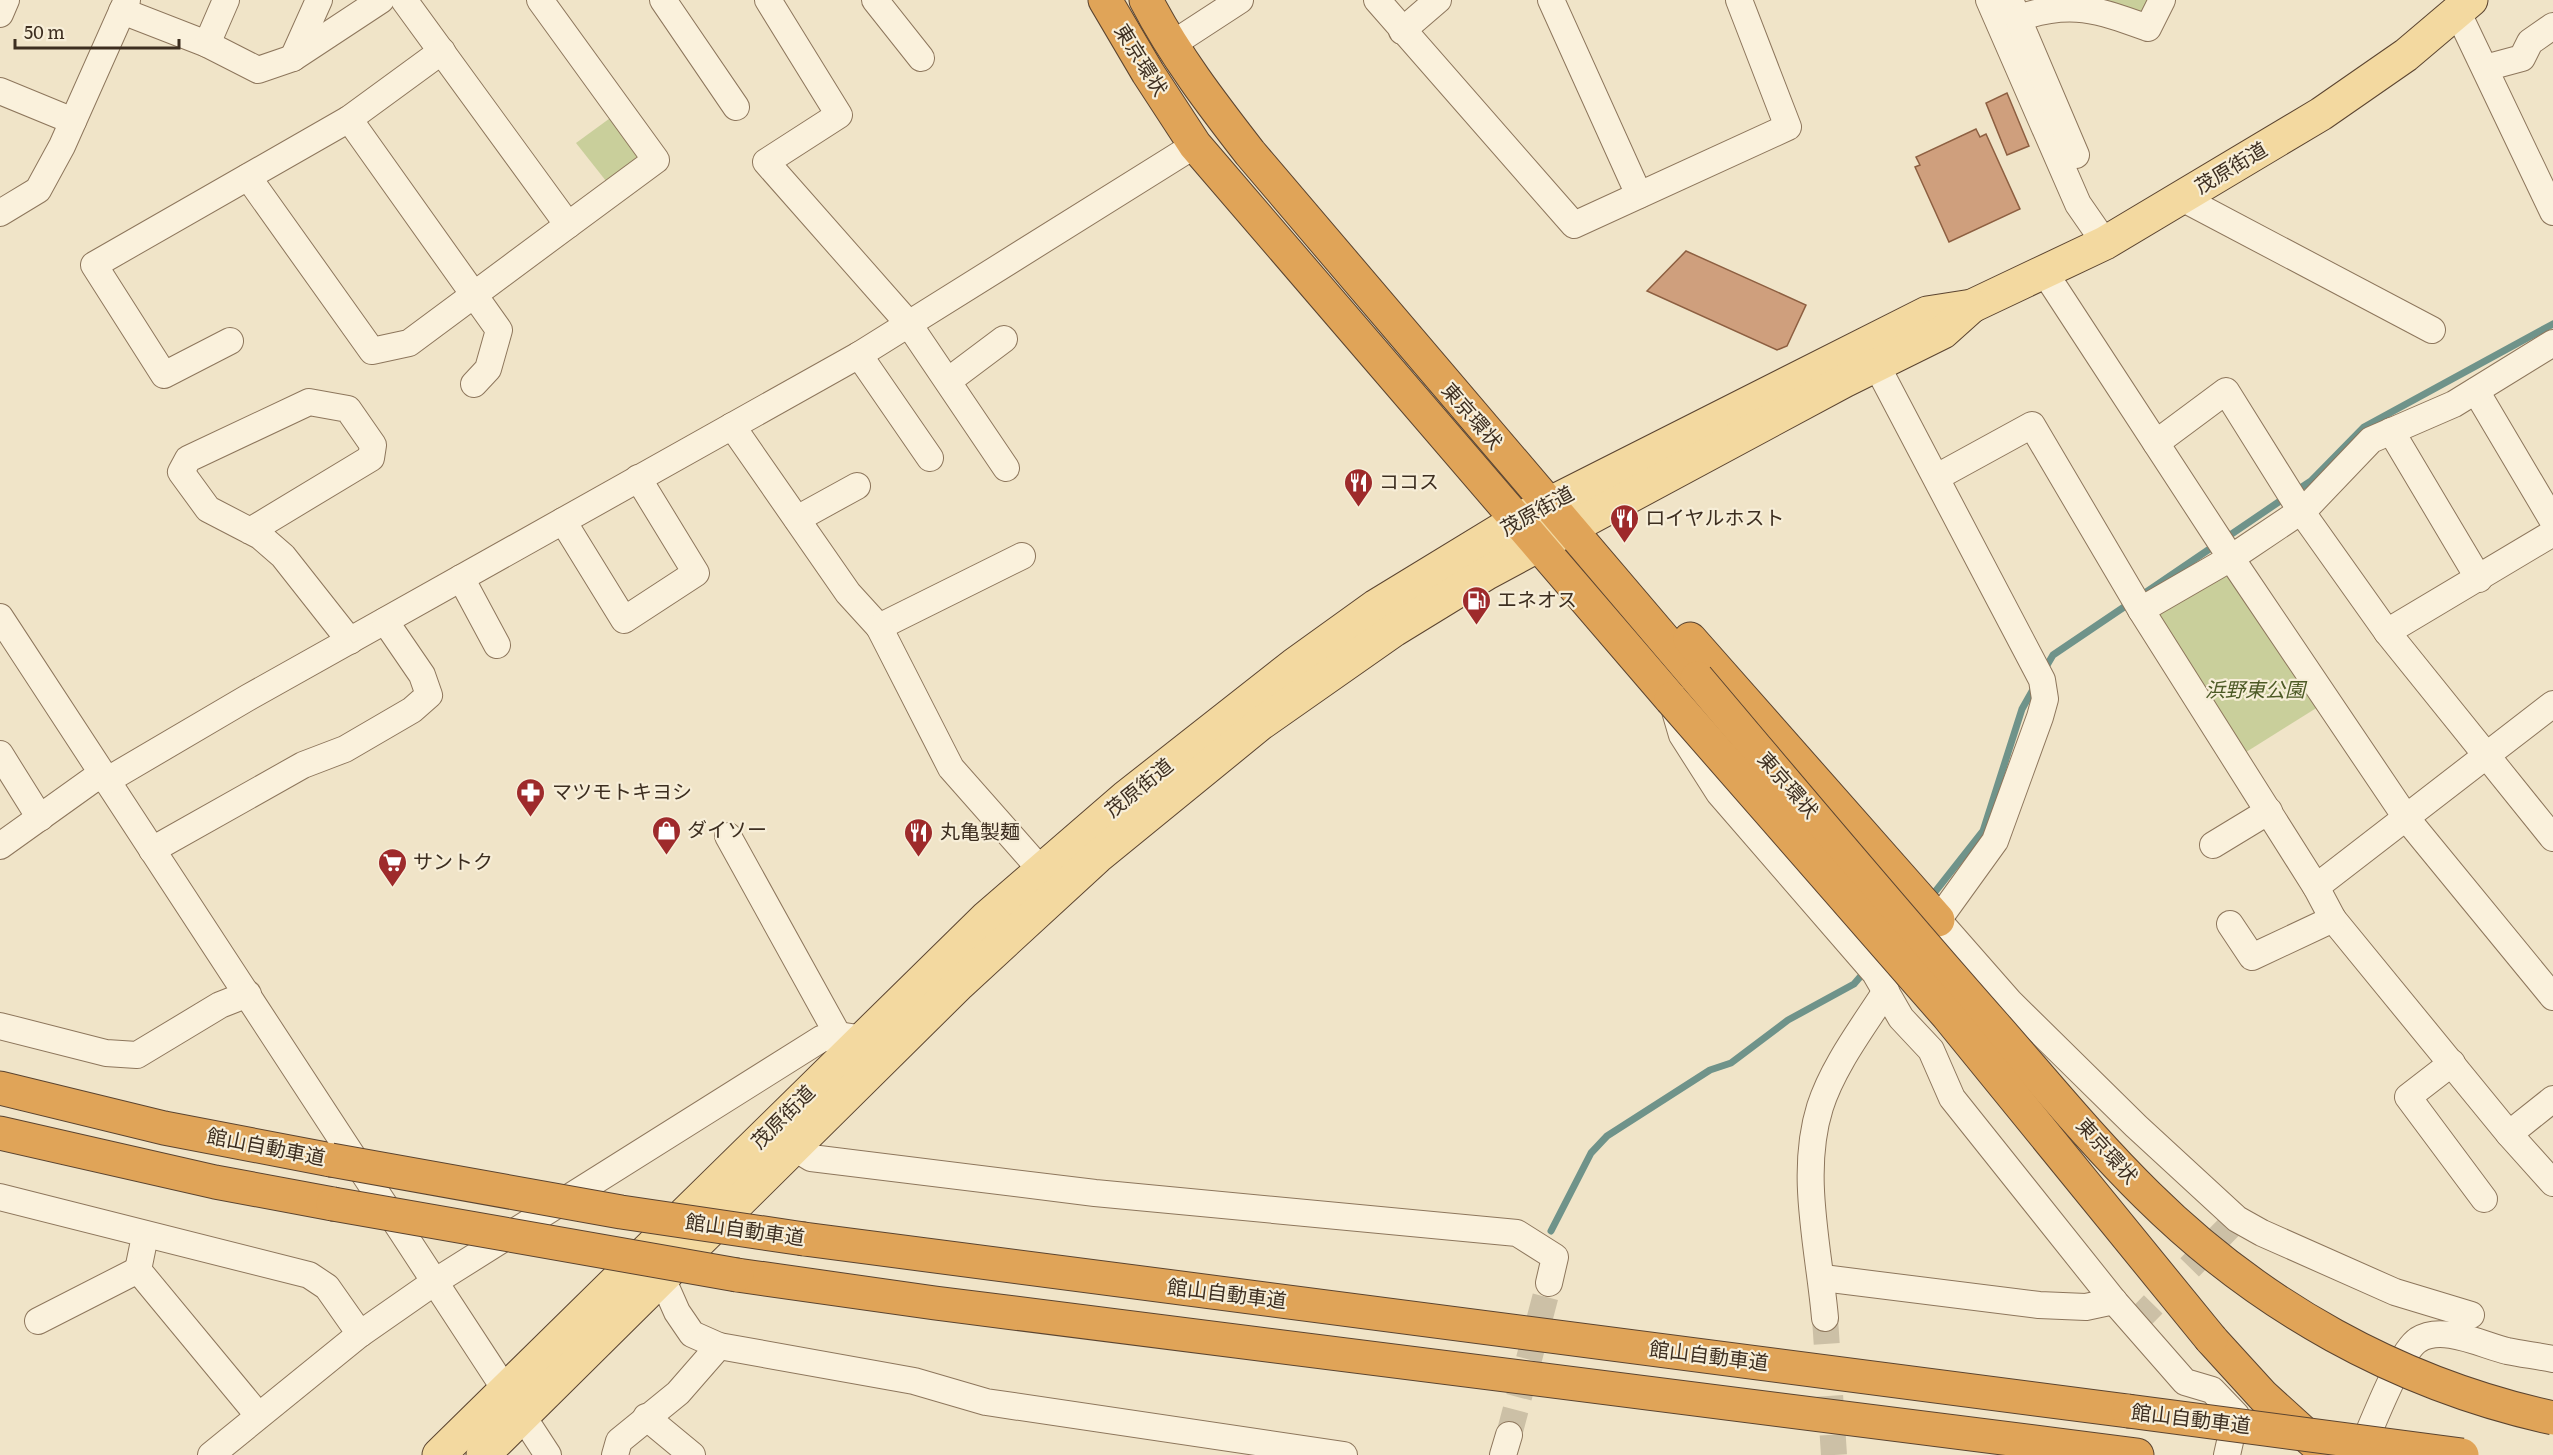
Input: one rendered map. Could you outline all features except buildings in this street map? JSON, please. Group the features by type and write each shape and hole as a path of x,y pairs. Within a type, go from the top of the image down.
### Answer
{"highway":[{"name":"東京環状","path":"1105,0 1148,73 1196,145 1538,545 1948,1016 2211,1339 2263,1396 2328,1455"},
{"name":"東京環状","path":"1146,0 1171,45 1204,94 1250,153 1972,1000 2147,1195 2219,1260 2286,1309 2349,1345 2466,1394 2553,1418"},
{"path":"1566,526 1641,583 1938,921"},
{"name":"館山自動車道","path":"0,1088 164,1128 621,1212 804,1239 2462,1455"},
{"path":"0,1133 215,1182 737,1275 935,1303 2135,1455"}],"main road":[{"name":"茂原街道","path":"483,1455 524,1418 793,1147 959,984 1097,857 1260,724 1394,630 1566,526 1871,354 1943,332 1971,306 2105,243 2182,198 2346,98 2464,6"},
{"name":"茂原街道","path":"439,1455 506,1390 851,1036 1126,797 1294,665 1376,606 1517,520 1566,526"}],"street":[{"path":"0,14 6,0"},
{"path":"207,44 226,0"},
{"path":"293,58 319,0"},
{"path":"0,213 38,190 73,122 124,5 258,70 293,58 381,0"},
{"path":"404,0 568,225"},
{"path":"248,177 372,351 409,343 656,160 540,0"},
{"path":"663,0 736,106"},
{"path":"768,0 839,115 766,162 908,323 1006,468"},
{"path":"875,0 921,58"},
{"path":"1171,45 1240,0"},
{"path":"1377,0 1574,225 1788,127 1739,0"},
{"path":"1402,31 1438,0"},
{"path":"1551,0 1639,195"},
{"path":"1989,0 2078,204 2105,243"},
{"path":"2105,243 2092,195 2014,9 2059,5 2089,7 2148,28 2162,0"},
{"path":"2464,6 2485,68 2553,212"},
{"path":"2485,68 2522,58 2530,42 2553,26"},
{"path":"230,341 164,375 94,265 349,119 442,51"},
{"path":"0,91 73,122"},
{"path":"349,119 499,330 488,369 474,384"},
{"path":"0,846 104,777 860,355 1196,145"},
{"path":"2182,198 2432,330"},
{"path":"2045,273 2231,558 2407,819 2553,997"},
{"path":"948,381 1004,339"},
{"path":"2141,609 2231,558 2301,511 2326,490 2371,440 2454,404 2553,344"},
{"path":"1871,354 2042,680 2044,699 1995,841 1938,921 2010,1002 2136,1126 2237,1219 2262,1233 2395,1292 2471,1315"},
{"path":"860,355 930,458"},
{"path":"2476,391 2553,521"},
{"path":"2156,443 2226,392 2301,511 2386,632 2553,838"},
{"path":"250,531 371,458 373,445 348,409 309,402 188,459 181,472 208,509 250,531 260,536 283,556 350,641"},
{"path":"1937,477 2031,425 2141,609 2316,887 2332,919 2553,1184"},
{"path":"732,426 848,593 879,627 951,768 1041,870"},
{"path":"2391,431 2479,579"},
{"path":"563,521 624,620 696,573 638,478"},
{"path":"797,519 857,486"},
{"path":"2386,632 2479,579 2553,533"},
{"path":"879,627 1022,556"},
{"path":"460,578 497,645"},
{"path":"0,617 548,1455"},
{"path":"152,850 303,765 345,748 411,710 429,695 422,675 385,621"},
{"path":"1671,699 1682,735 1719,794 1875,973 1901,1018 1931,1050 1952,1098 2114,1300 2184,1382 2212,1390 2236,1415 2227,1455"},
{"path":"2316,887 2553,704"},
{"path":"0,754 40,818"},
{"path":"2213,845 2269,811"},
{"path":"728,836 851,1036"},
{"path":"2230,924 2252,957 2332,919"},
{"path":"1825,1318 1823,1278 1811,1190 1813,1136 1820,1105 1886,991"},
{"path":"0,1026 106,1053 137,1055 220,1005 248,994"},
{"path":"211,1455 360,1334 436,1281 821,1039 851,1036 899,1045"},
{"path":"2452,1063 2408,1097 2484,1199"},
{"path":"2510,1134 2553,1099"},
{"path":"793,1147 810,1158 1095,1193 1517,1233 1555,1257 1549,1282"},
{"path":"0,1197 145,1236 309,1275 327,1287 360,1334"},
{"path":"138,1270 145,1236"},
{"path":"38,1321 138,1270"},
{"path":"138,1270 258,1415"},
{"path":"662,1278 677,1312 692,1334 718,1346 914,1381 986,1402 1344,1455"},
{"path":"1823,1278 2039,1305 2085,1307 2114,1300"},
{"path":"2359,1455 2405,1355 2417,1340 2433,1334 2447,1335 2553,1359"},
{"path":"615,1455 619,1441 678,1393 718,1346"},
{"path":"646,1417 693,1455"}],"green space":[{"path":"2097,0 2153,0 2144,20"},
{"path":"613,116 639,150 636,166 610,186 576,143"},
{"name":"浜野東公園","path":"2211,573 2231,578 2318,707 2243,754 2155,610"}],"waterway":[{"path":"2296,491 2311,481 2364,427 2553,324"},
{"path":"2139,597 2286,497"},
{"path":"2043,672 2053,655 2130,603"},
{"path":"1931,897 1983,831 2022,709 2035,686"},
{"path":"1551,1231 1591,1153 1607,1136 1710,1070 1731,1063 1788,1020 1854,984 1866,970"}],"tunnel":[{"path":"2135,1323 2237,1219"},
{"path":"1509,1435 1549,1283"},
{"path":"1825,1318 1834,1455"}],"place":[{"name":"ココス","path":"1358,508"},
{"name":"ロイヤルホスト","path":"1624,544"},
{"name":"エネオス","path":"1476,626"},
{"name":"マツモトキヨシ","path":"531,818"},
{"name":"ダイソー","path":"666,856"},
{"name":"丸亀製麺","path":"919,858"},
{"name":"サントク","path":"392,888"}]}
